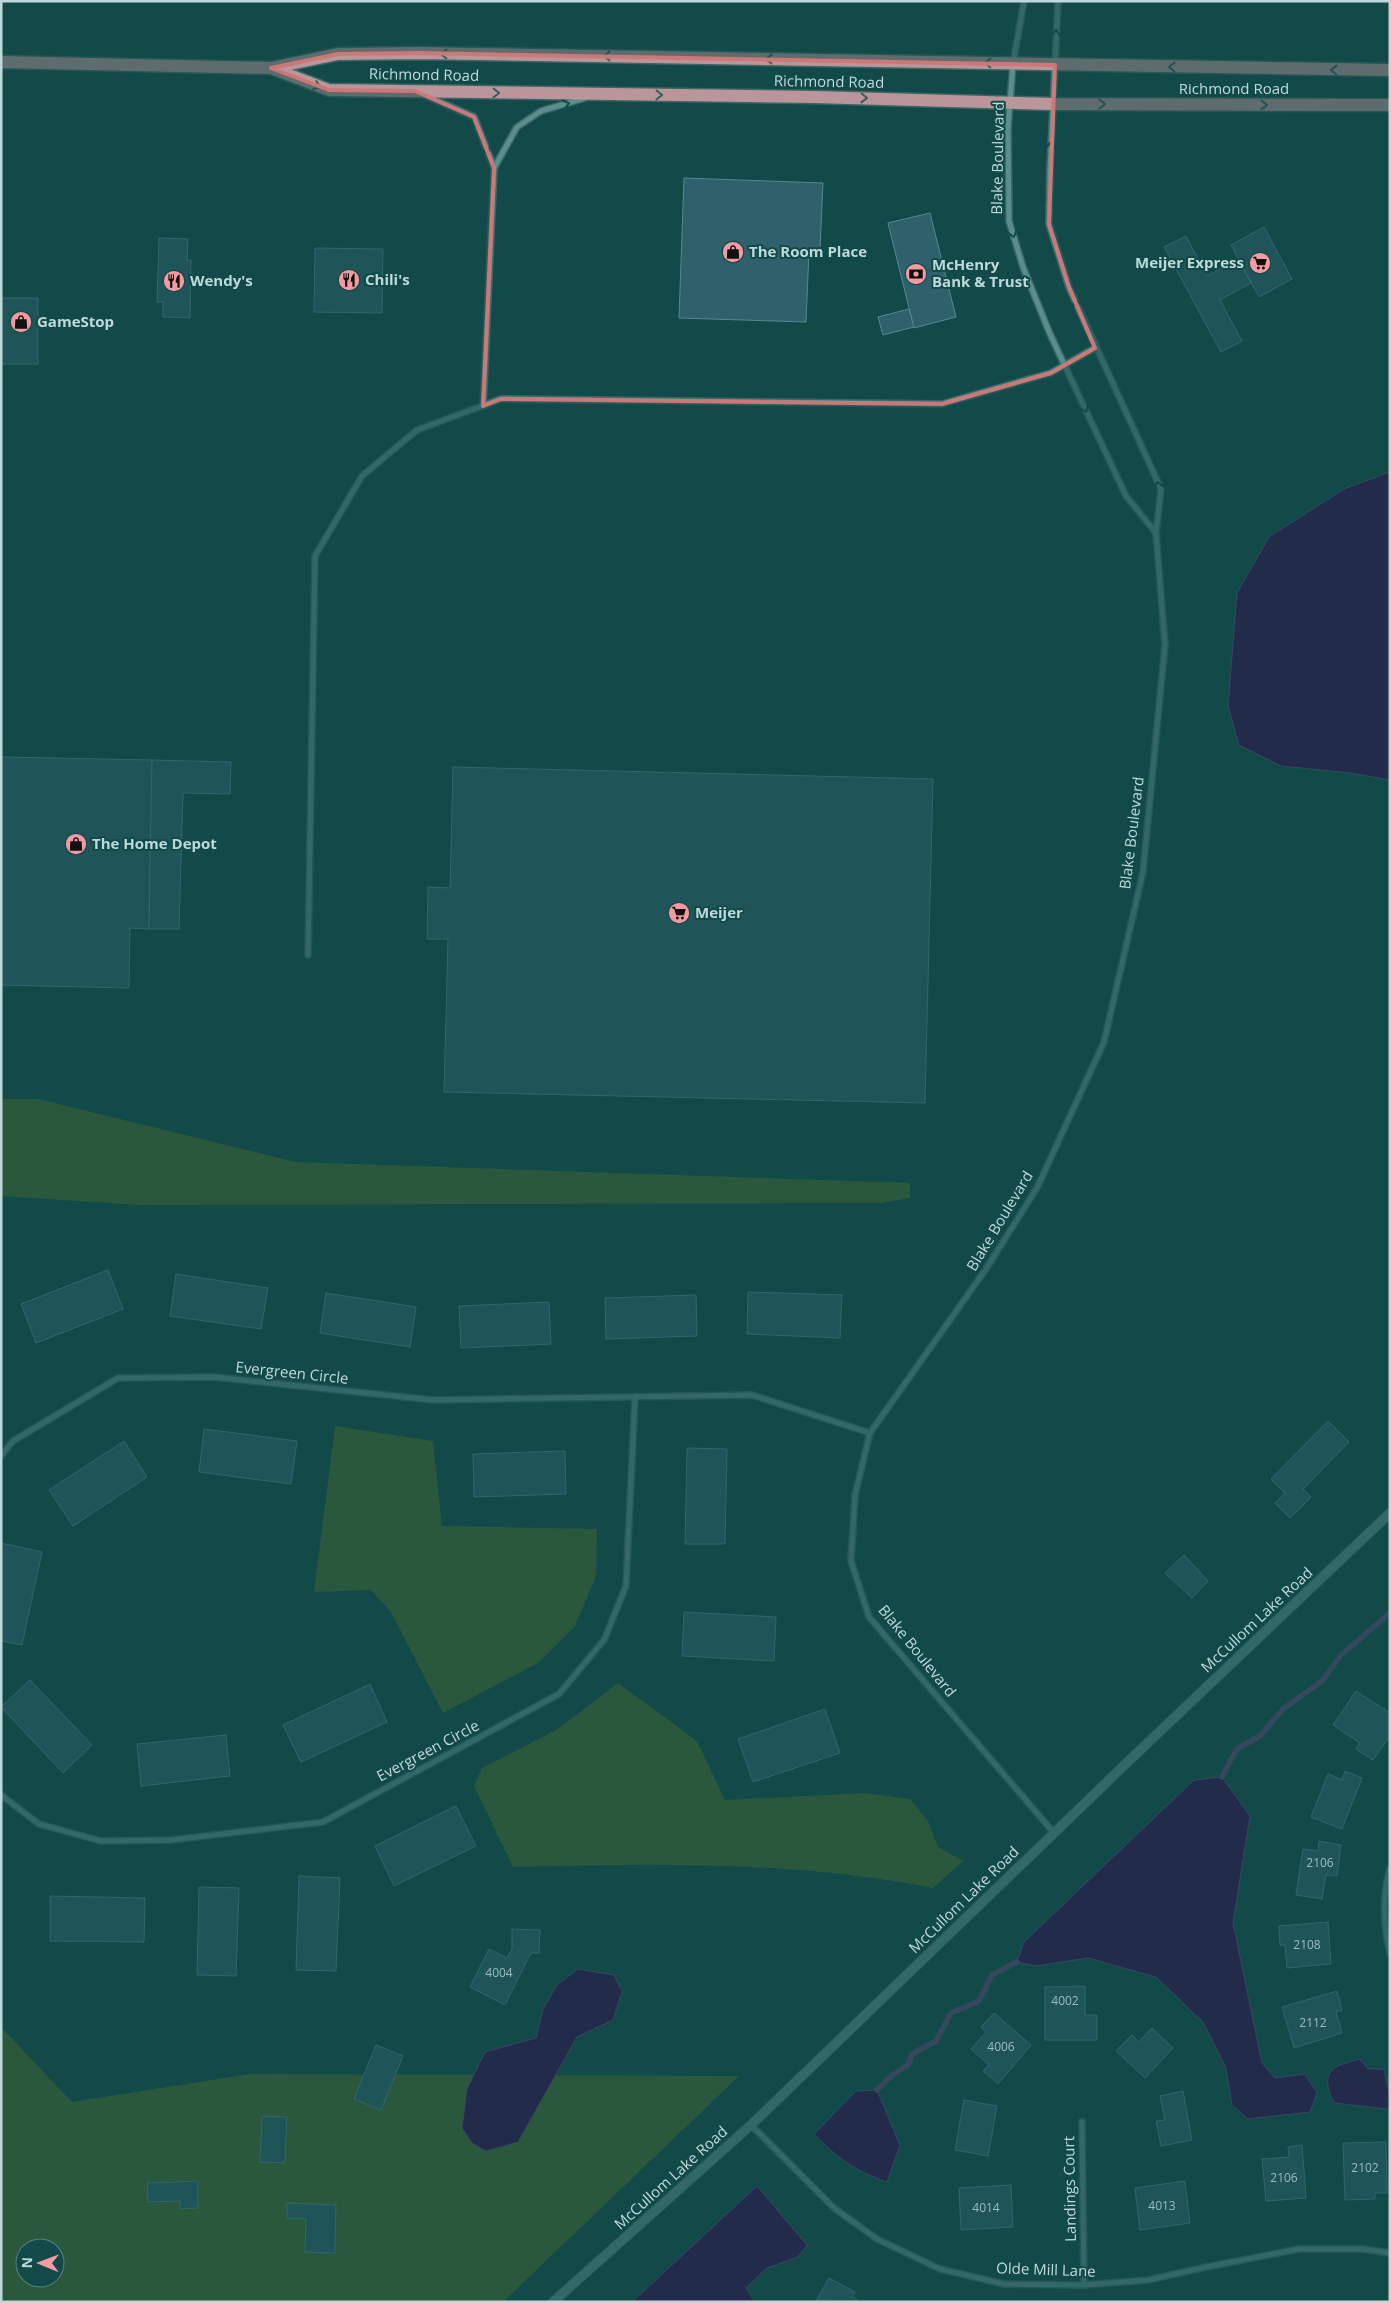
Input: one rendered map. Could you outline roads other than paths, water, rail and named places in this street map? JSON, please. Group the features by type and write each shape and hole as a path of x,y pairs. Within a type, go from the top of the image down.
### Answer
{"main road":[{"name":"Richmond Road","path":"1,62 271,68 338,54 418,53 1390,70"},
{"name":"Richmond Road","path":"271,68 330,90 1053,104 1390,105"}],"street":[{"name":"Blake Boulevard","path":"1024,1 1013,64 1008,128 1009,221 1023,267 1065,365 1126,496 1156,533"},
{"name":"Blake Boulevard","path":"1054,1833 869,1616 851,1561 855,1495 870,1433 986,1269 1037,1188 1104,1042 1144,862 1165,645 1156,533 1161,488 1095,348 1069,287 1050,224 1054,65 1058,1"},
{"path":"415,91 474,117 494,168 483,406"},
{"path":"494,168 517,127 541,111 598,94"},
{"path":"308,955 315,556 362,476 417,430 501,399 942,404 1051,373 1095,348"},
{"name":"Evergreen Circle","path":"1,1456 13,1441 118,1378 213,1378 433,1400 752,1395 870,1433"},
{"name":"Evergreen Circle","path":"1,1795 39,1824 101,1841 171,1840 323,1822 559,1694 604,1640 626,1586 635,1397"},
{"name":"McCullom Lake Road","path":"553,2302 751,2125 1390,1513"},
{"path":"1390,1868 1387,1878 1384,1926 1390,1953"},
{"name":"Landings Court","path":"1082,2122 1084,2285"},
{"name":"Olde Mill Lane","path":"751,2125 834,2208 877,2239 940,2269 1004,2284 1084,2285 1148,2280 1206,2266 1299,2249 1363,2249 1390,2252"}],"waterway":[{"path":"1222,1777 1237,1749 1260,1736 1283,1709 1322,1681 1341,1655 1390,1613"},
{"path":"877,2090 892,2075 908,2065 912,2054 936,2041 951,2013 979,2001 992,1975 1017,1962"}],"place":[{"name":"The Room Place","path":"733,252"},
{"name":"Meijer Express","path":"1260,263"},
{"name":"McHenry Bank & Trust","path":"916,274"},
{"name":"Chili's","path":"349,280"},
{"name":"Wendy's","path":"174,281"},
{"name":"GameStop","path":"21,322"},
{"name":"The Home Depot","path":"76,844"},
{"name":"Meijer","path":"679,913"}]}
